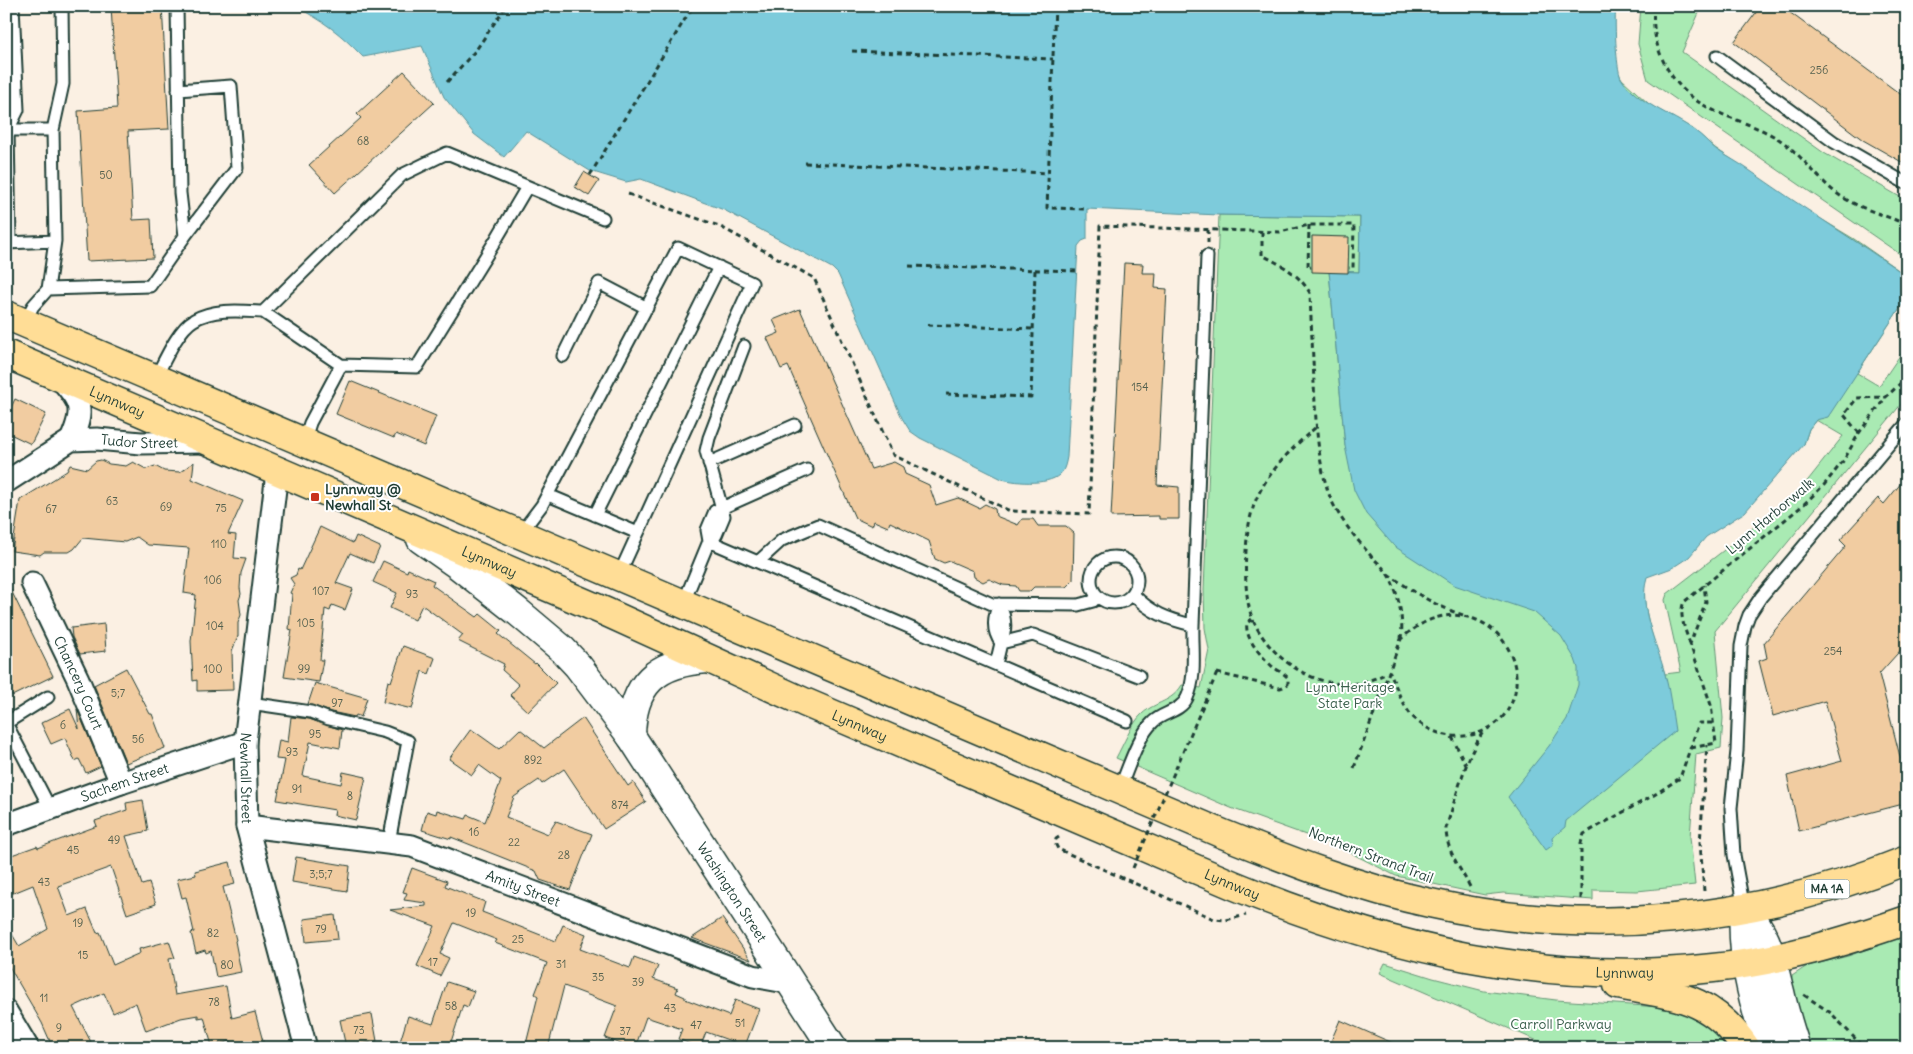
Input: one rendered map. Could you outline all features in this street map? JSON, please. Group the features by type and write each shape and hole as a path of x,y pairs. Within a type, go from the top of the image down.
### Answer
{"highway":[{"path":"15,319 1119,790 1257,848 1350,881 1404,897 1464,910 1535,920 1606,923 1680,918 1744,909"},
{"name":"Lynnway","path":"6,354 606,612 804,702 1293,909 1334,924 1405,944 1513,966 1587,972 1636,973 1674,972 1746,964 1772,959 1844,941 1907,920"},
{"name":"MA 1A","path":"1744,909 1819,891 1859,879 1907,860"},
{"path":"1513,966 1688,999 1711,1010 1725,1020 1746,1048"}],"main road":[{"name":"Washington Street","path":"392,521 451,559 562,649 575,662 630,736 833,1048"},
{"path":"630,736 634,706 640,692 655,674 672,665 692,660 708,659"},
{"path":"1744,909 1760,927 1772,959 1790,992 1796,1048"},
{"path":"1744,909 1743,939 1746,964 1768,1048"}],"street":[{"path":"6,482 70,440 80,416 79,406 75,396 59,377"},
{"name":"Tudor Street","path":"70,440 209,442"},
{"name":"Newhall Street","path":"277,472 245,742 247,826 306,1048"},
{"name":"Chancery Court","path":"32,584 71,662 121,783"},
{"name":"Sachem Street","path":"6,825 121,783 245,742"},
{"name":"Amity Street","path":"247,826 412,846 754,976 791,984"},
{"path":"6,1011 28,1048"}],"lane":[{"path":"13,6 18,110 7,130 8,243 55,241"},
{"path":"15,319 33,306 48,289 55,241 53,130 63,84 62,6"},
{"path":"177,6 180,192 185,236"},
{"path":"1717,56 1834,142 1907,184"},
{"path":"48,289 150,286 185,236 237,168 231,86 178,90"},
{"path":"7,130 53,130"},
{"path":"263,312 402,175 447,153 602,218"},
{"path":"154,379 183,330 194,320 219,312 263,312 341,365 417,367 527,187"},
{"path":"520,534 548,495 678,248 752,283 618,576"},
{"path":"1119,790 1143,734 1154,720 1175,710 1187,697 1192,674 1207,256"},
{"path":"595,515 719,267"},
{"path":"563,356 599,283 646,308"},
{"path":"722,508 706,451 709,438 744,346"},
{"path":"304,442 310,423 341,365"},
{"path":"1744,909 1734,855 1731,814 1737,751 1741,646 1745,626 1754,605 1907,423"},
{"path":"709,463 795,425"},
{"path":"684,604 708,541 707,530 715,511 807,470"},
{"path":"548,495 638,534"},
{"path":"758,562 782,540 818,525 992,604 1078,605 1093,601 1097,596"},
{"path":"708,541 1127,721"},
{"path":"1109,558 1125,560 1136,572 1136,587 1127,600 1111,604 1097,596 1091,582 1092,574 1102,561 1109,558"},
{"path":"1132,594 1152,611 1173,621 1193,625"},
{"path":"996,664 1001,643 995,634 994,614 999,604"},
{"path":"1001,643 1033,635 1139,676"},
{"path":"48,697 6,723 50,808"},
{"path":"250,702 311,712 329,719 385,732 408,741 389,842"}],"path":[{"path":"447,82 476,50 506,6"},
{"path":"590,175 693,6"},
{"path":"1055,6 1047,208 1087,209"},
{"path":"1654,6 1653,29 1659,51 1667,68 1682,88 1707,107 1758,127 1782,141 1804,159 1834,191 1853,204 1907,225"},
{"path":"852,51 1053,59"},
{"path":"805,164 1048,173"},
{"path":"628,194 719,226 814,278 893,455 1010,511 1089,514 1100,226 1280,232 1309,225 1354,225 1353,268 1349,268"},
{"path":"1309,225 1308,268 1311,268"},
{"path":"1262,232 1262,255 1291,270 1304,282 1310,293 1316,427 1319,452 1330,497 1341,518 1387,573 1423,598 1446,610 1485,622 1502,637 1512,654 1515,692 1506,711 1494,724 1483,732 1452,737 1435,731 1415,719 1405,705 1390,672"},
{"path":"909,266 1076,271"},
{"path":"946,394 1031,397 1035,270"},
{"path":"928,326 1033,329"},
{"name":"Lynn Harborwalk","path":"1707,745 1716,744 1715,723 1711,705 1683,621 1682,605 1688,598 1818,491 1844,460 1858,433 1886,397 1907,376"},
{"path":"1858,433 1844,415 1856,398 1886,397"},
{"path":"1316,427 1298,442 1278,465 1259,493 1252,508 1247,535 1246,569 1247,596 1252,619 1263,638 1275,652 1290,664 1313,677 1349,684 1370,681 1390,672"},
{"path":"1354,768 1401,639 1403,625 1400,610 1387,573"},
{"path":"1690,644 1706,602 1704,585"},
{"path":"1401,639 1417,625 1429,620 1448,616 1468,617"},
{"path":"1124,864 1133,868 1217,673 1280,688 1284,688 1288,684 1288,678 1264,657 1249,637 1246,629 1247,623 1252,619"},
{"path":"1581,901 1581,843 1584,834 1678,780 1683,774 1699,723 1715,723"},
{"path":"1472,890 1457,866 1446,837 1446,828 1466,765 1483,732"},
{"path":"1452,737 1466,765"},
{"path":"1691,748 1707,745 1700,843 1705,897"},
{"path":"1164,786 1172,789"},
{"path":"1063,838 1058,837 1056,839 1055,846 1058,849 1214,919 1234,919 1251,914"},
{"path":"1790,992 1831,1013 1864,1048"}],"green space":[{"path":"1641,6 1702,6 1682,52 1824,153 1907,201 1907,259 1648,80 1638,44"},
{"name":"Lynn Heritage State Park","path":"1618,72 1622,79 1650,105 1693,129 1715,148 1907,276 1907,297 1857,373 1879,386 1907,345 1907,397 1715,631 1723,718 1721,748 1696,754 1690,837 1695,885 1637,891 1593,890 1593,900 1503,893 1485,895 1396,876 1339,847 1231,808 1116,758 1131,728 1142,714 1168,699 1182,685 1201,688 1209,650 1205,628 1204,590 1219,215 1360,217 1359,272 1329,271 1345,446 1645,581 1644,591 1647,615 1665,674 1681,672 1665,600 1667,594 1797,494 1843,436 1816,420 1809,429 1804,444 1751,390"},
{"path":"1907,935 1907,1048 1808,1048 1791,981 1792,976 1807,966 1848,956"},
{"name":"Carroll Parkway","path":"1385,963 1484,991 1556,1000 1675,1008 1698,1015 1736,1048 1554,1048 1380,973"}],"water":[{"path":"294,6 1616,6 1615,31 1619,73 1627,86 1635,94 1694,130 1717,150 1907,276 1907,297 1828,417 1816,420 1809,429 1804,444 1745,512 1706,537 1689,557 1672,568 1647,577 1645,601 1647,613 1667,681 1675,731 1566,821 1565,827 1552,838 1553,845 1546,850 1508,797 1549,746 1567,719 1578,685 1578,668 1575,659 1561,636 1534,612 1454,585 1394,546 1366,514 1354,490 1345,446 1329,271 1359,272 1360,217 1219,215 1087,209 1087,239 1078,246 1067,457 1065,465 1062,472 1051,480 1025,482 1002,479 920,438 910,431 902,418 838,274 832,268 724,210 641,179 626,182 590,171 526,131 504,157 474,134 444,97 422,46 363,57 331,28"}],"building":[{"path":"111,6 162,6 169,129 128,131 133,220 151,219 153,258 87,261 78,111 117,108"},
{"path":"1761,6 1781,6 1907,99 1907,165 1863,140 1734,42"},
{"path":"404,71 434,103 335,193 309,165 361,118 357,114"},
{"path":"584,172 599,181 589,196 575,187"},
{"path":"1312,236 1349,237 1348,273 1312,272"},
{"path":"1124,263 1143,264 1142,273 1156,273 1155,288 1167,289 1157,485 1179,487 1179,519 1159,519 1159,516 1111,517"},
{"path":"800,309 871,469 894,462 903,467 905,474 929,485 936,505 958,498 979,508 985,504 995,509 996,516 1018,525 1022,519 1033,519 1038,526 1066,526 1074,533 1073,580 1066,587 1034,587 1030,591 1019,591 1016,586 1003,585 989,579 983,582 974,577 973,571 950,561 944,563 935,559 929,541 890,522 888,527 874,521 872,526 855,518 788,366 781,369 767,338 779,333 773,320"},
{"path":"350,381 436,416 424,446 396,434 394,438 336,414"},
{"path":"15,399 46,414 31,444 6,432 6,418"},
{"path":"101,460 109,464 126,466 133,462 146,469 155,466 164,471 180,472 194,462 192,479 243,501 228,534 236,535 234,558 246,559 241,573 241,594 239,600 241,615 238,623 238,636 232,651 233,690 197,691 197,680 193,681 191,641 196,595 184,593 189,548 148,545 137,537 125,542 83,538 69,552 44,552 40,555 12,551 20,500 67,471 70,465 87,469 96,461"},
{"path":"1907,476 1907,643 1879,674 1907,784 1907,803 1799,831 1787,776 1842,761 1825,701 1773,716 1759,661 1767,658 1764,643 1846,546 1840,540 1878,498 1884,504"},
{"path":"320,527 353,543 356,536 380,547 373,563 350,553 336,583 353,589 345,610 332,605 330,611 325,609 320,660 323,660 319,682 284,677 292,630 289,629 292,594 290,593 294,584 290,578 296,575 298,569 300,570"},
{"path":"383,561 407,572 408,569 434,581 432,585 477,617 480,614 501,631 498,634 536,663 556,683 528,712 510,695 519,685 502,670 504,664 458,641 463,635 422,605 415,620 390,608 397,593 373,582"},
{"path":"6,580 53,676 12,696 6,683"},
{"path":"104,624 106,651 80,654 72,637 71,628"},
{"path":"403,646 435,658 429,674 422,671 412,709 383,702 388,681 391,682"},
{"path":"126,668 150,714 152,714 165,748 126,763 94,685"},
{"path":"315,683 367,698 361,717 331,712 308,704"},
{"path":"70,709 79,729 77,709 101,766 86,773 79,759 75,761 65,738 51,744 41,723"},
{"path":"291,717 309,719 342,730 340,748 310,742 303,776 341,784 343,772 366,777 356,820 334,815 335,810 277,800 285,760 276,759 279,740 288,742"},
{"path":"583,718 628,786 633,782 646,802 604,829 564,769 542,784 539,780 514,797 506,817 548,834 556,821 592,834 570,890 540,880 536,871 451,837 451,839 422,830 427,811 436,814 437,810 466,819 468,815 485,822 501,781 479,765 472,775 449,759 471,729 499,749 520,729 544,748"},
{"path":"143,800 148,831 126,836 142,885 149,883 156,904 127,914 111,867 58,886 69,916 87,909 97,933 100,932 113,965 140,953 139,949 169,941 175,958 169,959 175,995 226,986 232,1018 255,1012 264,1045 256,1048 233,1048 231,1041 212,1046 204,1017 198,1018 198,1015 181,1018 146,1031 136,1003 113,1013 104,993 73,1007 94,1048 53,1048 42,1023 6,961 6,924 19,946 48,929 33,885 6,896 6,857 37,846 38,848 97,826 95,821 127,810 126,803"},
{"path":"296,857 350,866 347,891 292,882"},
{"path":"230,862 235,884 223,887 236,940 241,972 216,977 211,951 206,953 205,950 196,953 191,933 194,932 186,897 182,898 177,879 196,875 195,871"},
{"path":"412,868 447,881 445,886 485,902 482,912 556,941 563,925 586,934 580,949 630,968 634,957 658,966 653,979 678,988 676,993 685,997 685,999 729,1016 735,1000 759,1009 745,1046 706,1032 700,1048 678,1039 682,1029 646,1017 635,1048 632,1048 605,1038 617,1006 564,986 548,1048 525,1048 538,996 535,994 547,963 495,943 497,940 454,923 440,954 449,958 440,976 417,966 435,926 390,910 426,906 426,903 404,900 407,893 403,892"},
{"path":"335,915 338,939 306,942 304,919"},
{"path":"722,918 751,960 692,938"},
{"path":"447,982 474,991 468,1007 463,1005 449,1048 398,1048 408,1016 433,1024"},
{"path":"372,1014 377,1041 346,1047 340,1020"},
{"path":"1340,1020 1404,1048 1328,1048"}],"place":[{"name":"Lynnway @ Newhall St","path":"315,497"}]}
